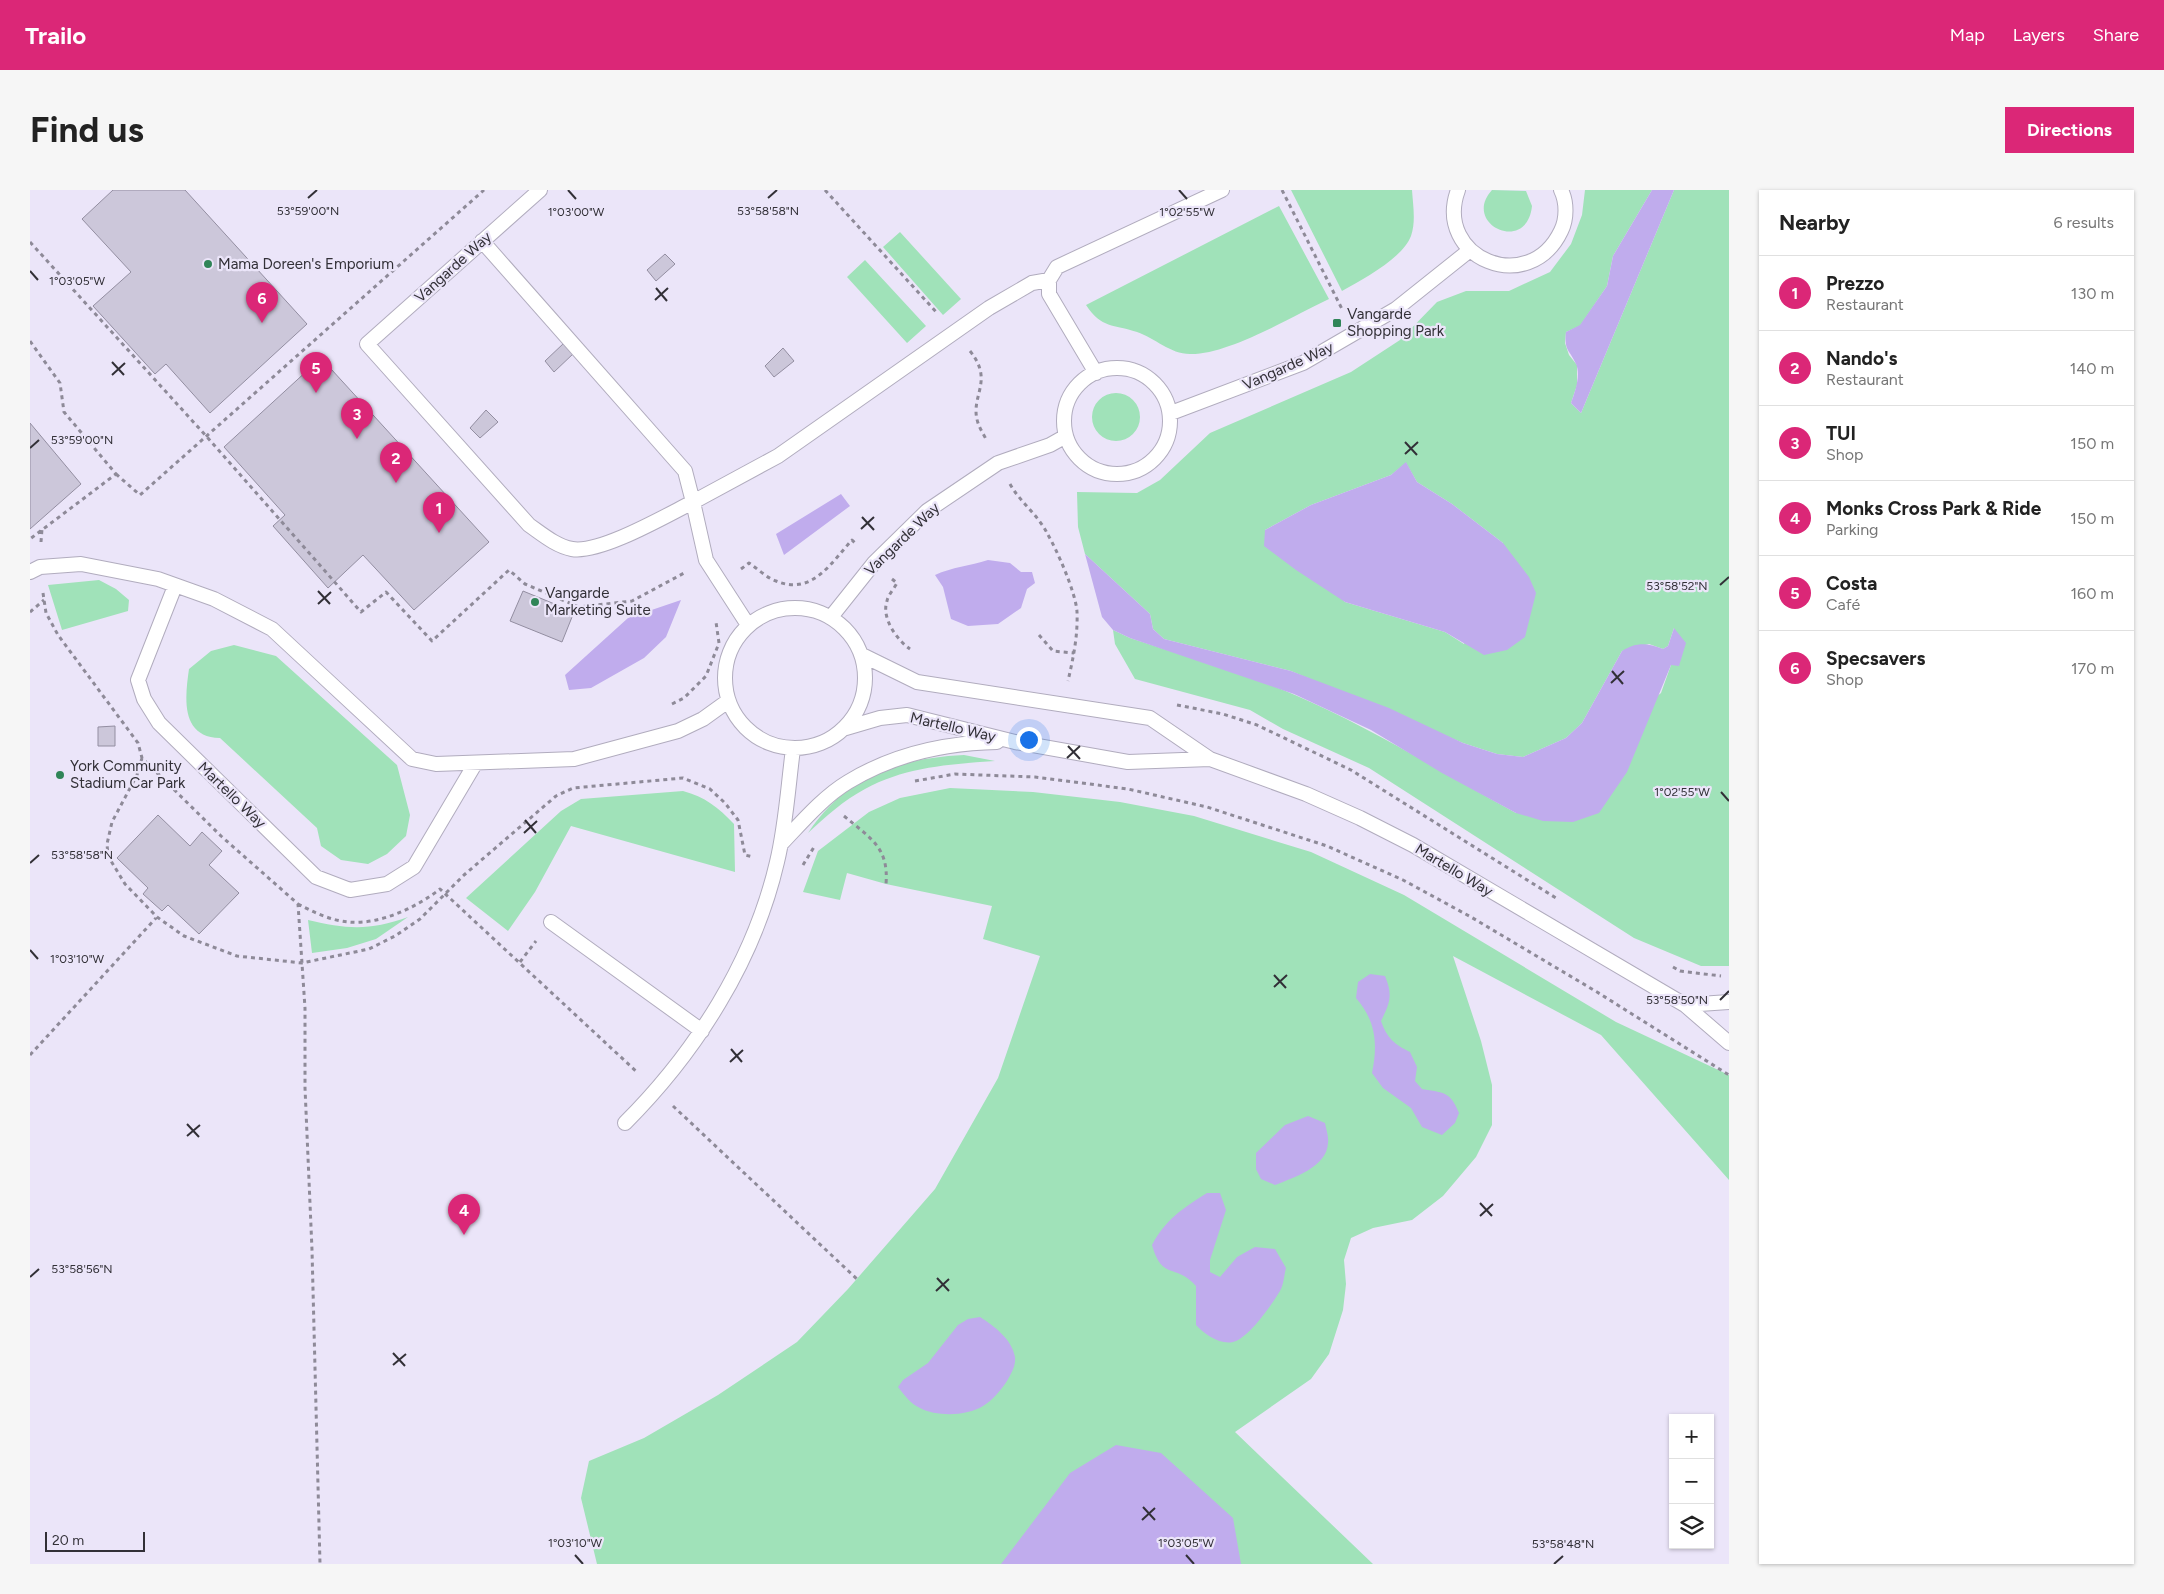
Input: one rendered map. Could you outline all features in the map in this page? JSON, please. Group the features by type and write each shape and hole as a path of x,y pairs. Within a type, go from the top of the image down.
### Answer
{"lane":[{"name":"Vangarde Way","path":"540,190 367,344 529,525 553,542 573,550 608,543 694,502"},
{"path":"1096,373 1049,294 1049,280 1057,267 1222,190"},
{"path":"1458,190 1454,200 1454,218 1459,235 1470,250 1483,260 1498,265 1515,266 1531,262 1545,254 1556,242 1563,227 1566,211 1561,190"},
{"path":"482,241 686,471 706,560 748,625"},
{"name":"Vangarde Way","path":"1170,413 1303,363 1396,308 1470,250"},
{"path":"694,502 778,456 954,332 1032,283 1049,280"},
{"path":"1111,368 1128,369 1143,374 1156,384 1166,398 1170,413 1171,430 1166,445 1157,458 1144,468 1129,474 1113,475 1097,471 1083,463 1072,451 1066,436 1064,421 1066,406 1072,392 1083,381 1096,373 1111,368"},
{"name":"Vangarde Way","path":"831,617 874,563 927,511 998,464 1050,445 1066,436"},
{"path":"35,570 81,564 158,579 214,599 272,629 412,759 436,764 574,759 678,732 703,719 728,701"},
{"name":"Martello Way","path":"175,586 138,680 144,699 158,723 316,877 350,890 387,884 414,867 475,764"},
{"path":"788,608 810,609 831,617 850,633 862,655 866,674 864,694 858,712 846,728 830,740 812,747 793,749 772,745 753,736 738,720 728,701 724,681 726,660 735,642 748,625 767,614 788,608"},
{"name":"Martello Way","path":"862,655 917,682 1150,718 1210,759 1306,794 1412,845 1685,1005 1729,1043"},
{"name":"Martello Way","path":"846,728 880,718 907,715 1015,742 1128,762 1210,759"},
{"path":"781,844 808,816 847,782 903,755 959,743 1015,742"},
{"path":"625,1123 657,1091 702,1031 731,982 757,926 771,884 781,844 793,749"},
{"path":"551,922 702,1031"},
{"path":"1685,1005 1729,1002"}],"path":[{"path":"30,341 60,383 64,412 116,474 140,495 484,190"},
{"path":"825,190 954,332 979,363 982,381 978,401 977,422 1017,496 1047,532 1064,570 1077,610 1074,653 1067,686"},
{"path":"1282,190 1354,334"},
{"path":"30,242 207,437 361,612 386,592 432,641 509,570 525,584 579,607 632,601 666,585 706,560"},
{"path":"30,539 116,474"},
{"path":"42,529 35,570 46,613 58,635 138,743 142,758 221,836 298,904 316,913 350,922 375,919 400,912 426,900 440,889 859,1281"},
{"path":"30,612 44,600"},
{"path":"1039,635 1053,651 1074,653"},
{"path":"142,758 137,775 112,822 107,844 108,856 126,884 157,917 184,936 236,956 302,963 369,949 395,936 420,919 464,875 556,796 573,788 683,778 710,789 725,803 738,820"},
{"path":"911,782 955,774 1035,777 1128,789 1207,807 1327,846 1403,880 1471,918 1597,992 1729,1075"},
{"path":"837,822 850,811"},
{"path":"844,815 866,835 884,856 887,866 886,884"},
{"path":"298,904 305,1008 305,1088 312,1250 320,1564"},
{"path":"30,1055 157,917"}],"green space":[{"path":"1291,190 1412,190 1413,231 1406,244 1391,260 1342,291"},
{"path":"1492,190 1526,191 1532,206 1528,221 1519,229 1509,231 1498,229 1490,223 1484,214 1485,202"},
{"path":"1585,190 1652,190 1613,256 1607,286 1580,326 1566,332 1565,343 1569,355 1577,365 1577,385 1571,403 1581,413 1674,190 1729,190 1729,966 1701,966 1634,938 1369,768 1283,729 1250,710 1135,679 1115,644 1113,630 1130,638 1255,679 1324,708 1380,736 1516,813 1661,693 1671,665 1679,665 1674,628 1668,646 1663,649 1649,644 1622,651 1582,723 1566,738 1523,757 1497,754 1463,743 1291,671 1164,639 1153,629 1150,614 1085,554 1078,527 1077,492 1137,493 1160,480 1210,433 1351,372 1400,340 1437,302 1466,291 1509,291 1550,272 1571,244 1582,215","holes":["1406,463 1417,482 1452,504 1503,543 1464,644 1445,632 1345,602 1265,530 1311,505 1391,475"]},
{"path":"1279,206 1329,299 1241,342 1205,353 1190,354 1169,349 1137,332 1103,322 1086,305"},
{"path":"900,232 961,299 943,315 883,247"},
{"path":"865,260 926,326 907,343 847,277"},
{"path":"1116,393 1125,395 1133,400 1138,408 1140,417 1138,426 1133,434 1125,439 1116,441 1107,439 1099,434 1094,426 1092,417 1094,408 1099,400 1107,395"},
{"path":"99,580 116,589 129,600 128,611 62,630 48,585"},
{"path":"234,645 276,656 397,765 410,815 406,836 387,854 368,864 341,860 321,846 317,828 220,738 207,736 198,731 192,723 188,714 187,703 189,669 211,651"},
{"path":"964,755 995,761 928,768 912,771 880,782 850,798 808,833 839,798 856,785 876,774 896,766 917,761"},
{"path":"950,788 1033,792 1120,802 1194,816 1311,852 1404,895 1616,1022 1729,1075 1729,1180 1601,1035 1453,956 1481,1041 1492,1085 1492,1125 1476,1157 1443,1196 1412,1220 1373,1228 1351,1238 1344,1260 1346,1284 1343,1310 1329,1354 1311,1379 1235,1432 1373,1564 597,1564 581,1498 589,1461 644,1438 718,1395 797,1342 848,1289 935,1189 998,1078 1040,956 983,939 992,906 886,884 847,873 840,900 803,892 818,851 869,812 900,798"},
{"path":"683,791 711,803 734,824 735,872 571,826 535,892 508,931 466,898 561,811 581,799"},
{"path":"408,917 376,939 347,948 312,953 308,920 346,927 358,927 382,925"}],"shaded area":[{"path":"1652,190 1674,190 1581,413 1571,403 1578,373 1576,364 1566,347 1566,332 1580,325 1607,286 1613,256"},
{"path":"1406,462 1417,482 1452,504 1503,543 1529,577 1536,593 1525,637 1507,650 1484,655 1445,632 1345,602 1296,570 1264,546 1265,530 1311,505 1391,475"},
{"path":"841,494 850,506 784,555 776,534"},
{"path":"1085,554 1150,614 1153,629 1164,639 1291,671 1389,708 1463,743 1497,754 1523,757 1566,738 1582,723 1622,651 1642,644 1663,649 1668,646 1674,628 1686,643 1679,666 1671,665 1627,772 1599,813 1573,822 1543,821 1516,813 1442,773 1371,730 1294,694 1130,638 1113,630 1102,617"},
{"path":"988,560 1010,563 1021,572 1032,572 1035,583 1027,589 1021,608 998,624 968,626 951,619 943,587 935,575"},
{"path":"681,600 666,637 644,658 591,688 569,690 565,675 628,618"},
{"path":"1370,974 1385,976 1390,994 1387,1009 1381,1021 1392,1040 1410,1052 1417,1067 1415,1081 1422,1089 1445,1094 1456,1106 1459,1113 1455,1123 1442,1135 1422,1127 1411,1108 1383,1088 1372,1073 1375,1052 1374,1033 1368,1015 1356,998 1358,982"},
{"path":"1308,1116 1325,1123 1328,1143 1322,1159 1308,1170 1275,1185 1261,1179 1256,1169 1256,1153 1285,1125"},
{"path":"1207,1193 1220,1193 1226,1210 1210,1260 1210,1272 1220,1277 1237,1257 1255,1247 1275,1249 1286,1268 1281,1288 1272,1304 1253,1328 1233,1342 1223,1342 1213,1338 1196,1325 1196,1286 1189,1279 1165,1268 1156,1256 1152,1245 1163,1228 1175,1215"},
{"path":"980,1317 1002,1334 1013,1350 1015,1357 1014,1367 1002,1388 983,1406 969,1412 935,1413 914,1404 898,1387 903,1380 928,1363 958,1325 968,1319"},
{"path":"1116,1445 1161,1453 1233,1518 1241,1564 1001,1564 1070,1473"}],"building":[{"path":"113,190 185,190 307,324 210,413 166,364 155,374 93,306 131,272 82,219"},
{"path":"665,254 675,264 656,281 647,270"},
{"path":"564,343 574,353 554,372 545,361"},
{"path":"783,348 794,361 774,377 765,366"},
{"path":"321,358 489,542 414,610 363,555 328,588 273,526 285,515 224,447"},
{"path":"486,410 498,422 480,438 470,428"},
{"path":"30,423 81,484 30,529"},
{"path":"523,591 574,612 562,642 510,621"},
{"path":"115,726 115,746 98,746 98,727"},
{"path":"158,815 190,846 202,832 222,851 209,865 239,893 199,934 168,905 162,911 143,894 148,888 117,858"}],"place":[{"name":"Mama Doreen's Emporium","path":"208,264"},
{"name":"Specsavers","path":"262,323"},
{"name":"Vangarde Shopping Park","path":"1337,323"},
{"name":"Costa","path":"316,393"},
{"name":"TUI","path":"357,439"},
{"name":"Nando's","path":"396,483"},
{"name":"Prezzo","path":"439,533"},
{"name":"Vangarde Marketing Suite","path":"535,602"},
{"name":"York Community Stadium Car Park","path":"60,775"},
{"name":"Monks Cross Park & Ride","path":"464,1235"}]}
